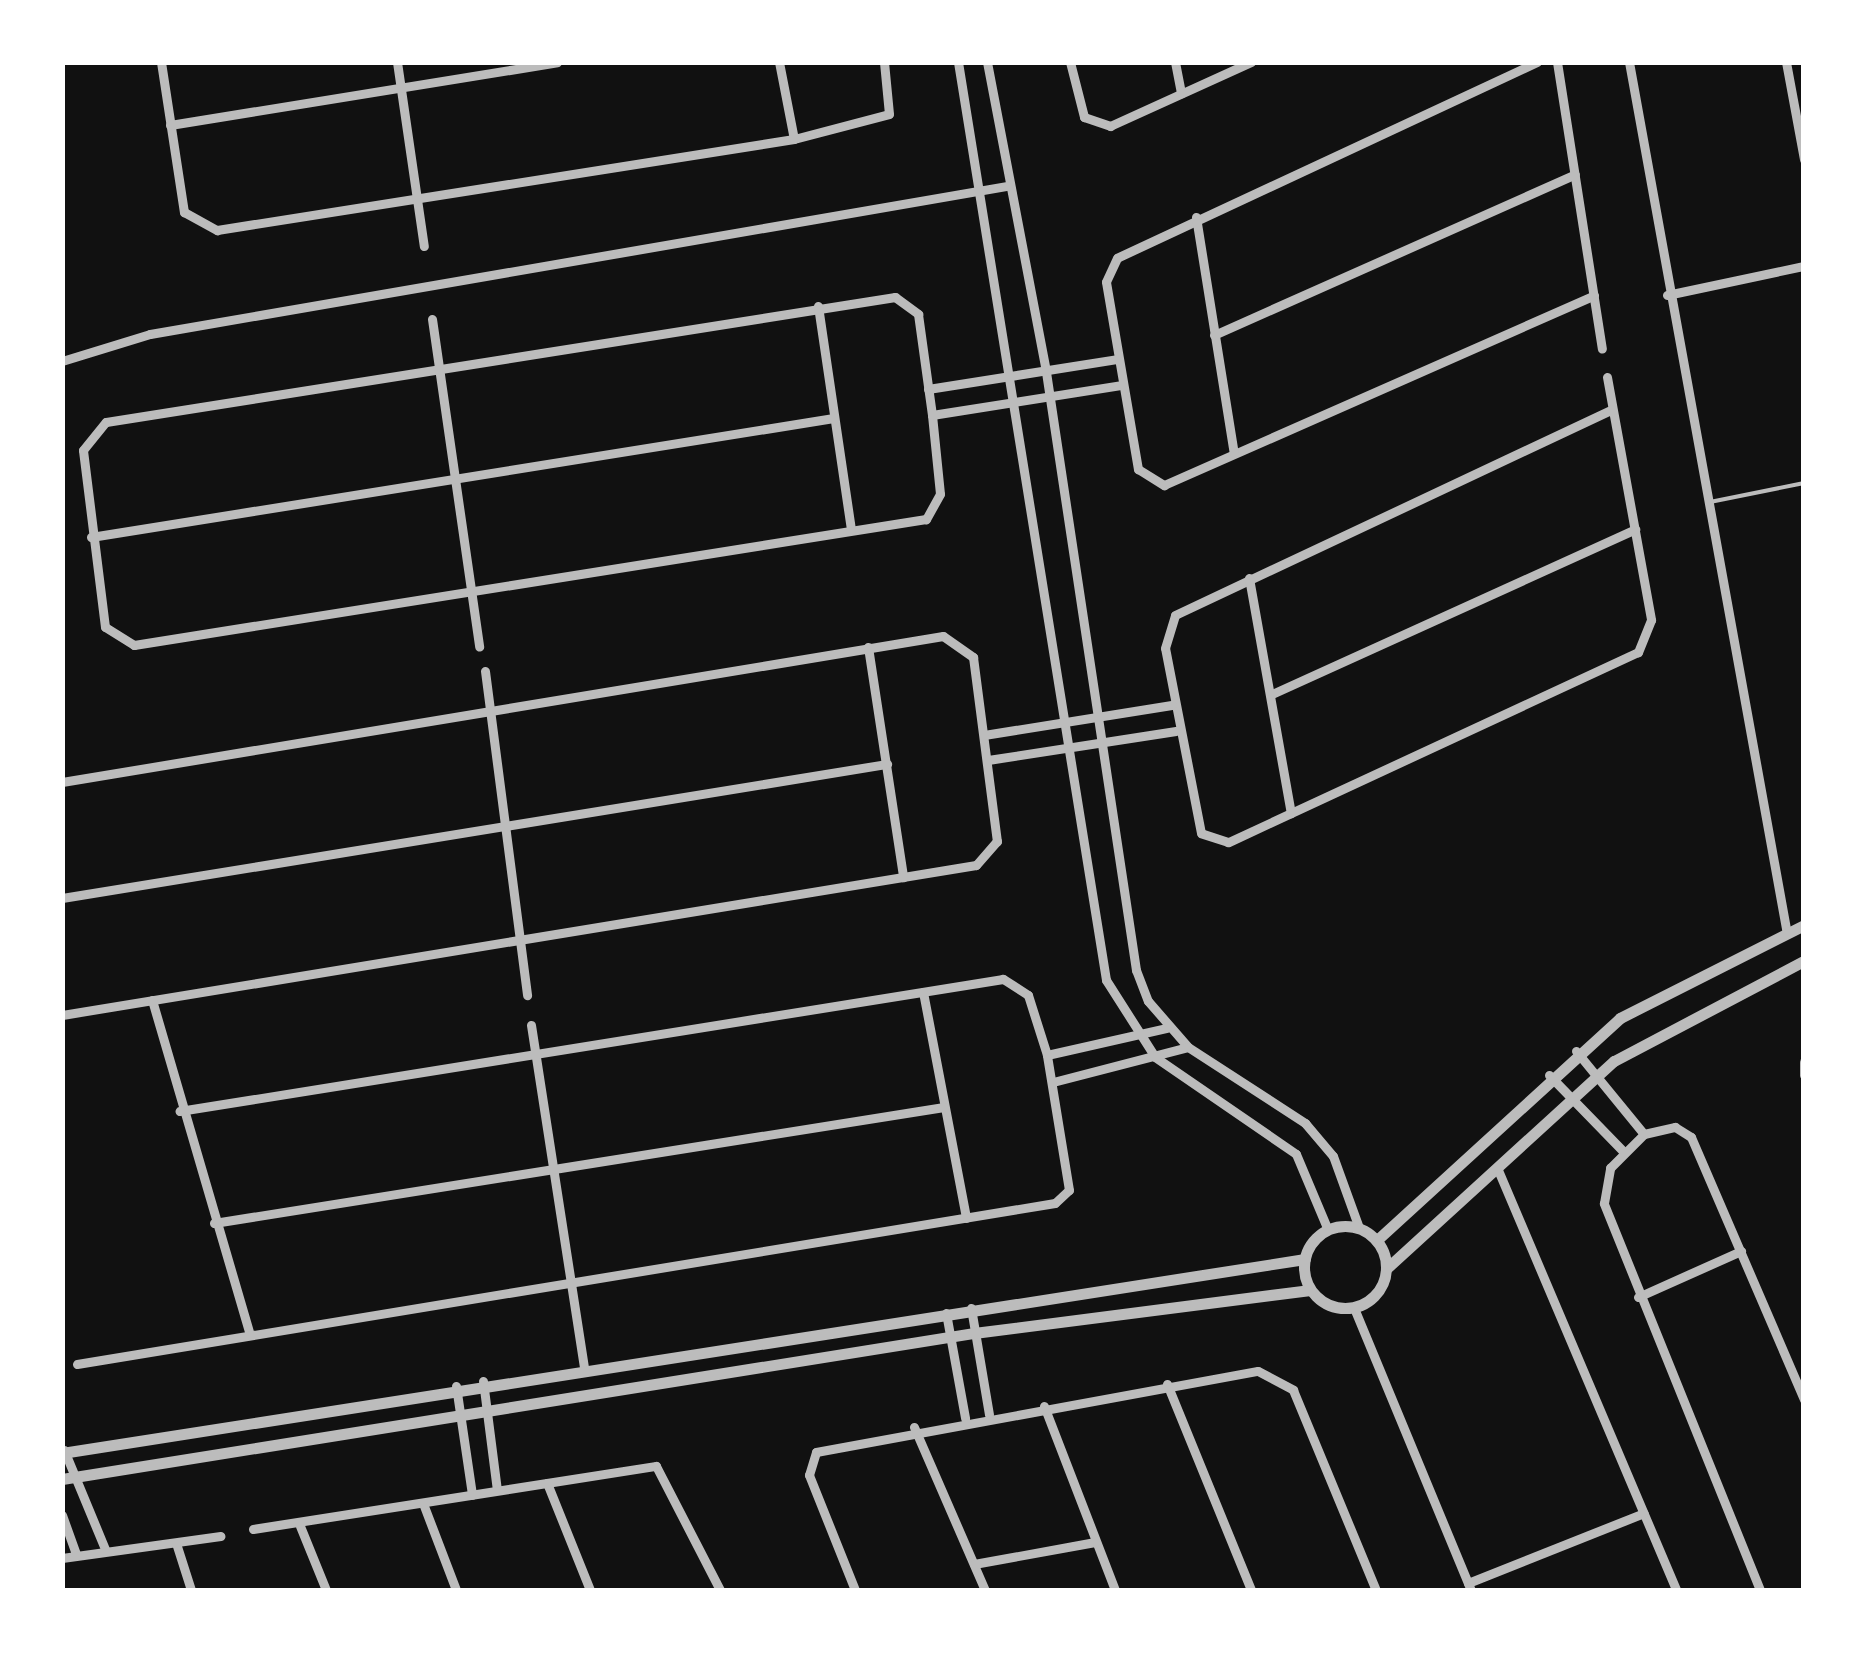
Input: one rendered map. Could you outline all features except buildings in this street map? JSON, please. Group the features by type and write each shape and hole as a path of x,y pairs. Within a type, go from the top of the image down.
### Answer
{"street":[{"path":"161,62 184,212 217,230 418,205 794,139 889,114 884,62"},
{"path":"397,62 424,246"},
{"path":"170,125 557,62"},
{"path":"780,62 794,139"},
{"path":"958,62 1073,746 1106,980 1136,1037 1155,1056 1296,1154 1328,1230"},
{"path":"987,62 1007,186 1046,372 1136,970 1166,1028 1188,1047 1306,1123 1333,1156 1359,1228 1377,1240 1387,1268"},
{"path":"1070,62 1078,106 1097,125 1251,62"},
{"path":"1175,62 1181,92"},
{"path":"1537,62 1128,249 1106,282 1120,385 1138,469 1164,485 1594,295"},
{"path":"1557,62 1602,348"},
{"path":"1629,62 1667,295 1787,934"},
{"path":"1786,62 1804,160"},
{"path":"1214,335 1575,174"},
{"path":"62,361 150,334 1007,186"},
{"path":"1196,217 1234,454"},
{"path":"1667,295 1804,266"},
{"path":"895,297 912,305 932,415 934,512 851,530 134,644 105,626 84,450 95,428 438,364 818,306 895,297"},
{"path":"818,306 851,530"},
{"path":"432,319 479,647"},
{"path":"928,389 1117,359"},
{"path":"1607,377 1651,620 1638,652 1228,842 1194,823 1172,705 1167,629 1192,605 1612,409"},
{"path":"932,415 1120,385"},
{"path":"92,537 834,418"},
{"path":"1272,694 1635,529"},
{"path":"1249,578 1291,813"},
{"path":"62,782 489,707 943,636 974,657 997,841 976,864 62,1015"},
{"path":"868,647 904,876"},
{"path":"485,671 527,995"},
{"path":"984,735 1172,705"},
{"path":"988,760 1176,730"},
{"path":"62,898 887,764"},
{"path":"1377,1240 1576,1051 1668,991 1804,926"},
{"path":"1305,1259 1310,1290 1329,1306 1354,1308 1374,1298 1387,1268 1498,1170 1570,1096 1595,1076 1661,1029 1804,962"},
{"path":"77,1364 249,1332 570,1284 1055,1203 1069,1190 1047,1056 1015,981 923,992 180,1111"},
{"path":"923,992 966,1218"},
{"path":"152,1000 180,1111 249,1332"},
{"path":"532,1025 584,1369"},
{"path":"1047,1056 1166,1028"},
{"path":"1053,1082 1188,1047"},
{"path":"1576,1051 1644,1134"},
{"path":"1804,1062 1804,1075"},
{"path":"1549,1075 1623,1150"},
{"path":"214,1223 944,1107"},
{"path":"1760,1590 1638,1297 1604,1203 1610,1168 1623,1150 1644,1134 1676,1127 1691,1137 1804,1400"},
{"path":"1498,1170 1676,1590"},
{"path":"105,1549 78,1475 64,1451 484,1381 1305,1259 1328,1230 1359,1228"},
{"path":"1638,1297 1740,1251"},
{"path":"62,1479 974,1333 1310,1290"},
{"path":"970,1306 989,1414"},
{"path":"1354,1308 1469,1587 1644,1513"},
{"path":"945,1310 965,1418"},
{"path":"856,1590 809,1475 816,1452 914,1427 1258,1371 1293,1390 1376,1590"},
{"path":"484,1381 497,1490"},
{"path":"1167,1384 1251,1590"},
{"path":"456,1386 472,1496"},
{"path":"1044,1406 1114,1590"},
{"path":"914,1427 985,1590"},
{"path":"253,1530 424,1506 497,1490 664,1470 720,1590"},
{"path":"547,1483 590,1590"},
{"path":"424,1506 456,1590"},
{"path":"62,1514 76,1554"},
{"path":"300,1526 326,1590"},
{"path":"62,1558 220,1536"},
{"path":"974,1564 1095,1542"},
{"path":"176,1543 191,1590"}],"lane":[{"path":"1706,502 1804,483"}]}
